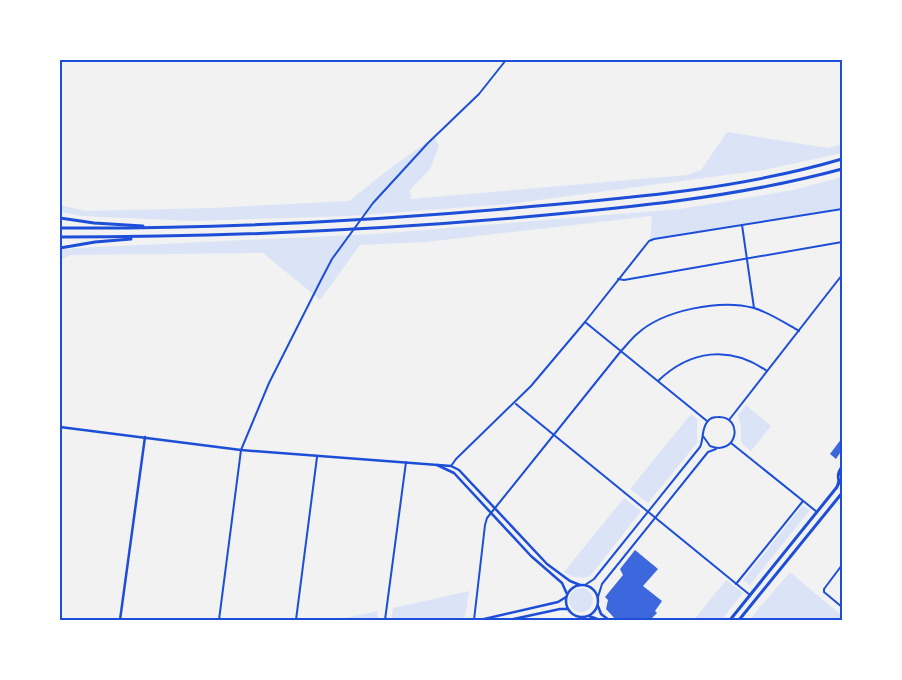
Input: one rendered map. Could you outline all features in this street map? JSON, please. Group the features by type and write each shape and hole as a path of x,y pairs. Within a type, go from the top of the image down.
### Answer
{"main road":[{"path":"60,228 151,227 370,219 573,203 764,178 842,159"},
{"path":"60,237 138,238 352,230 569,213 724,194 767,187 842,169"},
{"path":"60,218 94,223 134,224 151,227"},
{"path":"60,248 138,238"},
{"path":"842,467 838,472 839,481 842,486"},
{"path":"730,620 837,487 839,481"},
{"path":"739,620 842,493"}],"street":[{"path":"219,620 240,450 269,383 321,280 344,242 373,203 428,143 480,94 506,60"},
{"path":"452,466 456,459 515,403 585,322 649,241 654,238 842,208"},
{"path":"742,224 754,308"},
{"path":"618,279 624,280 747,260 842,242"},
{"path":"729,420 842,275"},
{"path":"474,620 487,518 621,351 638,333 674,314 716,305 754,308 799,332"},
{"path":"585,322 707,421"},
{"path":"658,381 668,372 690,359 716,354 743,358 767,371"},
{"path":"515,403 750,595"},
{"path":"480,620 558,602 574,587 585,585 594,579 700,447 707,421 720,416 729,420 734,429 734,438 731,443 708,452 602,584 595,610 587,616"},
{"path":"60,427 240,450 452,466 459,470 547,564 570,581 580,585"},
{"path":"703,436 710,446 720,448"},
{"path":"120,620 144,437"},
{"path":"731,443 817,512"},
{"path":"296,620 317,456"},
{"path":"385,620 406,462"},
{"path":"430,464 445,468 454,473 530,556 562,583 567,595 568,609"},
{"path":"736,584 803,501"},
{"path":"842,565 824,589 824,592 842,607"},
{"path":"585,585 594,591 598,598"},
{"path":"597,605 602,614 609,620"},
{"path":"509,620 560,608 568,609 578,616 587,616 600,620"}],"shaded area":[{"path":"727,132 828,148 842,144 842,153 764,170 509,204 349,216 194,221 82,216 60,212 60,205 86,211 210,208 349,201 434,137 439,146 430,169 410,190 411,199 687,175 701,170"},
{"path":"842,177 842,209 650,241 652,216 426,242 360,245 320,300 263,253 71,255 60,260 60,250 77,248 374,234 680,209 793,190"},
{"path":"746,405 771,426 751,451 741,441 741,426 738,415"},
{"path":"691,414 697,419 697,443 648,503 630,489"},
{"path":"624,498 641,511 591,575 577,577 564,572"},
{"path":"803,505 810,510 750,585 743,580"},
{"path":"790,572 842,616 842,620 751,620"},
{"path":"726,580 743,593 721,620 694,620"},
{"path":"581,588 589,592 593,600 589,608 581,612 573,608 569,600 573,592"},
{"path":"469,591 465,617 450,620 391,620 393,608"},
{"path":"378,611 377,620 337,620"}],"building":[{"path":"842,438 842,450 836,459 830,454"},
{"path":"635,550 658,569 643,586 662,601 655,611 657,613 650,620 616,620 606,609 608,600 605,597 623,575 620,569"}]}
